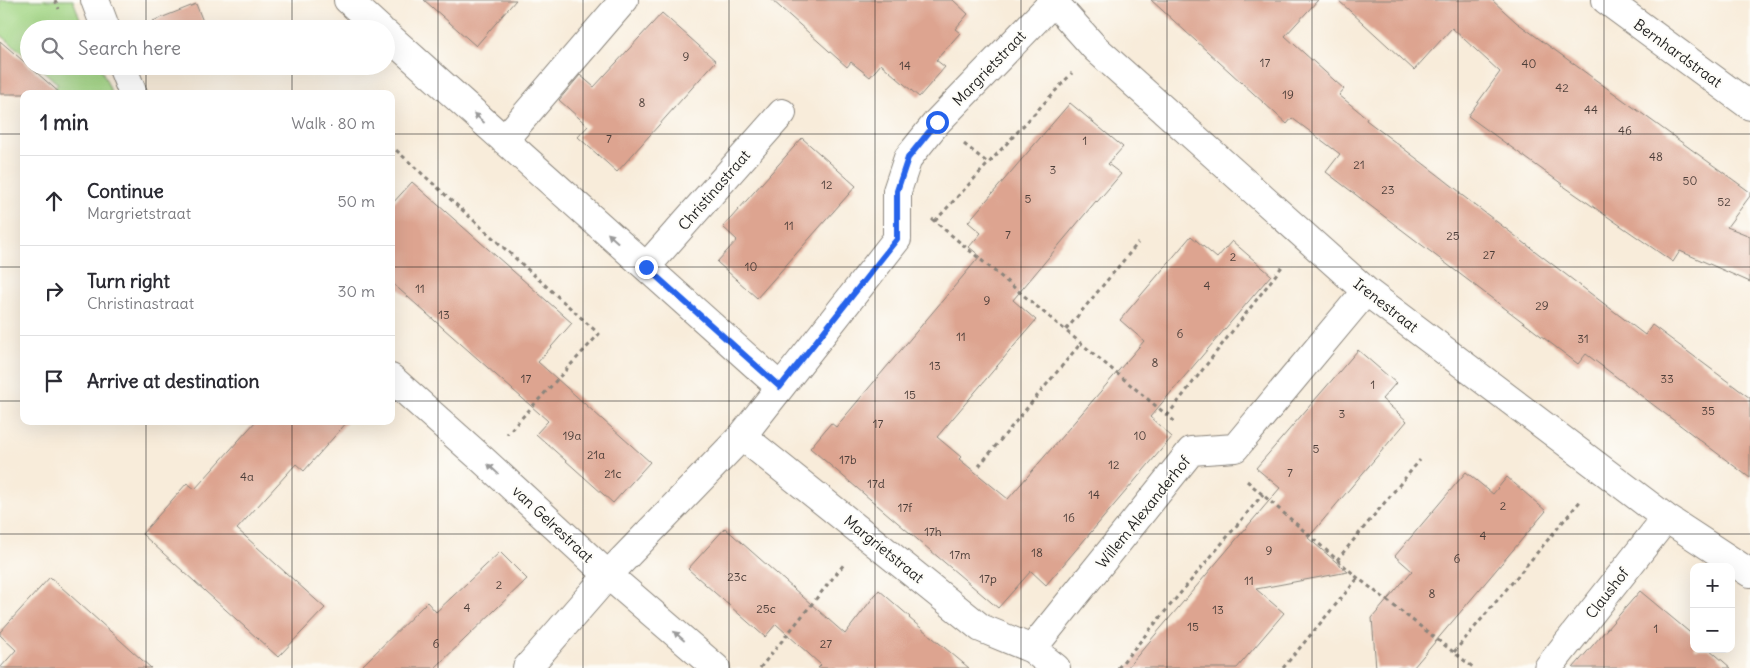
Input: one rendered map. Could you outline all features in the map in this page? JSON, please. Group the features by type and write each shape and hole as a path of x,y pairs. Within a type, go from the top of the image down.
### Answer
{"street":[{"path":"95,0 103,20"},
{"path":"504,140 624,0"},
{"name":"Irenestraat","path":"1053,0 1095,48 1366,291 1666,518 1750,573"},
{"name":"Margrietstraat","path":"527,668 608,575 742,436 897,239 897,191 908,158 937,122 1053,0"},
{"name":"Bernhardstraat","path":"1606,0 1750,106"},
{"path":"395,42 780,387"},
{"path":"126,75 131,90"},
{"name":"Christinastraat","path":"646,267 782,113"},
{"name":"Willem Alexanderhof","path":"1032,649 1191,451 1235,448 1366,291"},
{"name":"van Gelrestraat","path":"395,382 608,575 716,668"},
{"name":"Margrietstraat","path":"742,436 982,628 1032,649"},
{"name":"Claushof","path":"1548,668 1666,518"},
{"path":"1032,649 1056,668"}],"path":[{"path":"935,221 1095,48"},
{"path":"395,151 396,150 599,334 483,460"},
{"path":"897,191 1263,494 1358,578 1474,668"},
{"path":"1167,416 1305,237"},
{"path":"1066,330 1138,243"},
{"path":"979,466 1081,342"},
{"path":"1337,560 1420,460"},
{"path":"1454,652 1605,471"},
{"path":"1118,668 1263,494"},
{"path":"760,668 868,536"},
{"path":"1283,668 1358,578"}],"green space":[{"path":"0,0 73,0 81,20 20,20 20,51 0,34"},
{"path":"48,75 104,75 110,90 53,90 58,84"}],"building":[{"path":"424,0 516,0 476,46"},
{"path":"772,0 953,0 968,14 955,29 960,33 936,60 945,67 919,97 881,64 870,77 851,62 847,67"},
{"path":"1151,0 1318,0 1285,36 1344,89 1339,95 1367,118 1366,120 1645,335 1652,325 1750,398 1750,478 1586,354 1578,364 1326,172 1340,154 1292,118 1287,124"},
{"path":"1338,0 1492,0 1516,22 1750,192 1750,196 1727,227 1750,236 1750,282 1680,251 1673,262 1562,185 1468,116 1500,72 1452,28 1414,70"},
{"path":"196,4 202,20 156,20"},
{"path":"662,13 716,61 617,172 578,137 588,126 559,100 580,75 594,87"},
{"path":"0,41 20,58 20,75 39,75 56,90 20,90 20,94 0,94"},
{"path":"1070,103 1123,147 1108,164 1121,174 1013,300 1036,320 937,437 961,457 959,459 1008,499 1144,341 1120,320 1191,236 1217,258 1232,241 1271,275 1150,417 1172,437 1046,585 1031,571 998,608 810,448 831,423 836,427 980,256 969,247 981,233 968,222"},
{"path":"802,138 856,186 757,298 717,262 737,240 723,227"},
{"path":"412,182 572,323 538,362 650,462 613,503 536,434 548,421 395,286 395,201"},
{"path":"1358,350 1396,383 1382,399 1407,421 1308,538 1348,572 1256,589 1284,613 1237,668 1127,668 1280,488 1256,468"},
{"path":"252,425 344,425 304,471 296,464 237,529 325,608 278,657 142,534 187,483 195,489"},
{"path":"1466,472 1493,494 1507,477 1546,511 1413,668 1376,668 1372,618 1412,571 1395,556"},
{"path":"725,528 845,634 879,590 909,618 969,668 818,668 821,665 776,624 765,637 688,569"},
{"path":"500,552 527,579 435,668 360,668 427,602 436,612"},
{"path":"50,577 151,668 0,668 16,650 0,635 0,632"},
{"path":"1640,591 1690,633 1690,653 1714,653 1731,668 1573,668"}],"route":[{"path":"646,267 780,387 897,239 897,191 908,158 937,122"}]}
